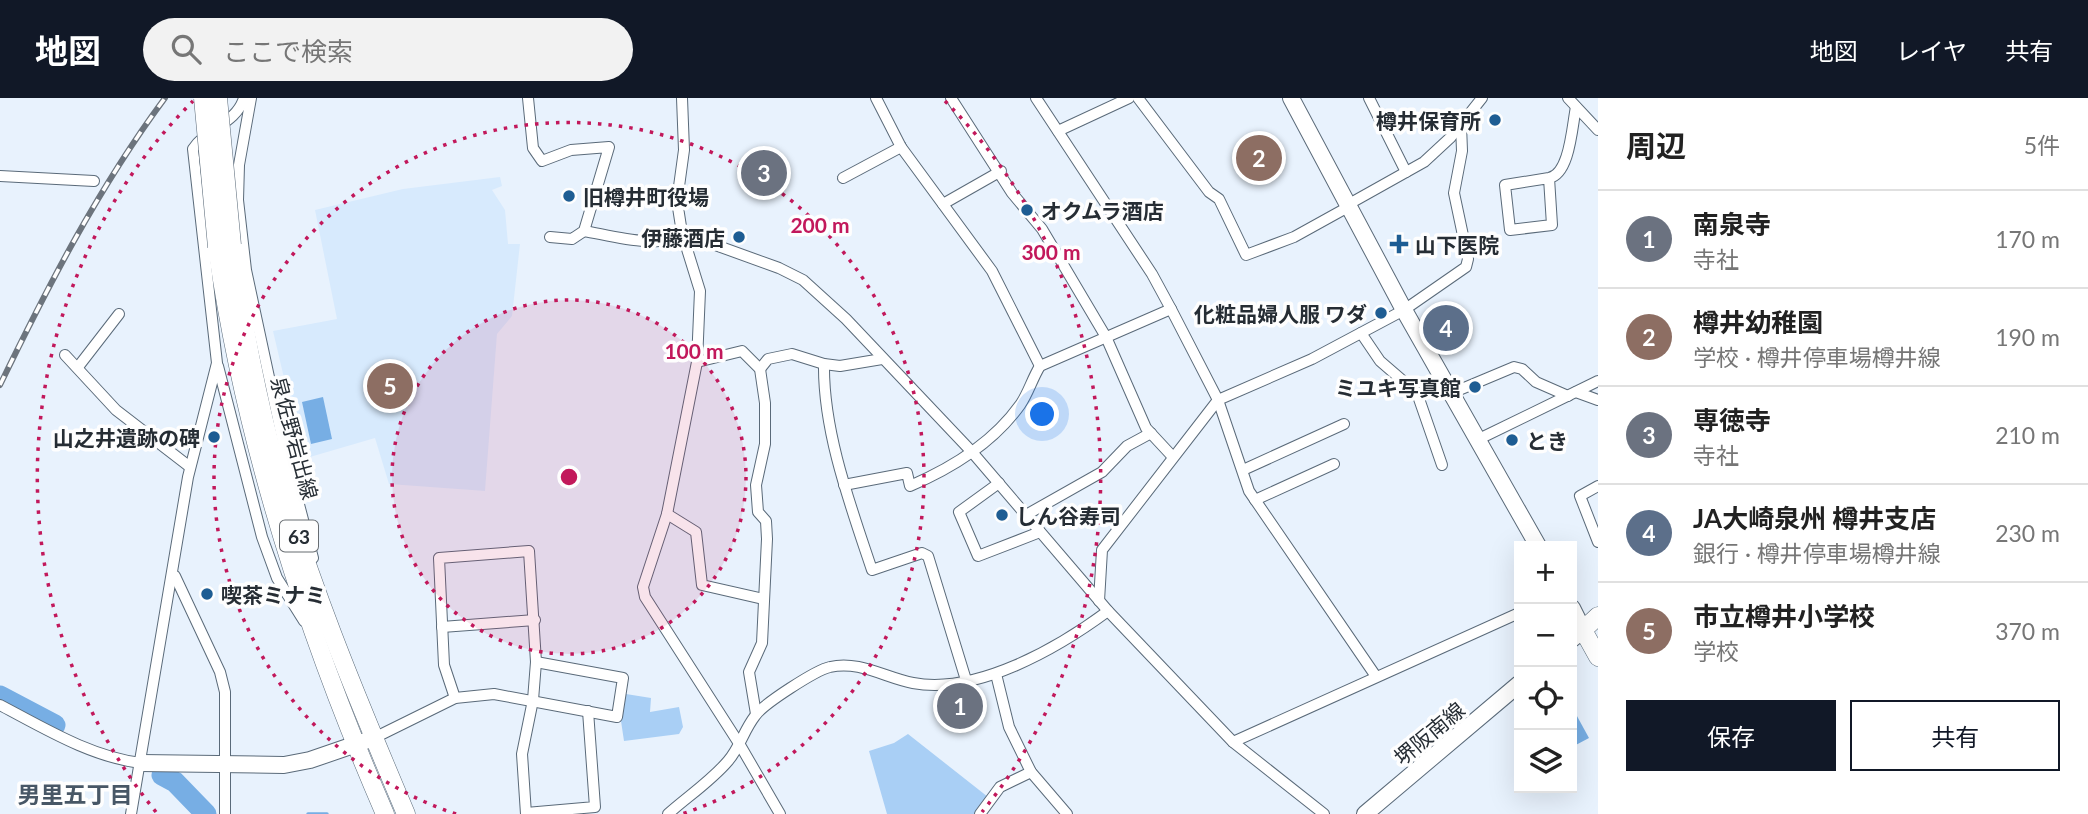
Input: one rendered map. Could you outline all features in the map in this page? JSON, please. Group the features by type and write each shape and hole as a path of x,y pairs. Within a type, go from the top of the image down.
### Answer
{"main road":[{"name":"泉佐野岩出線","path":"203,98 225,246 272,451 326,612 374,738 407,814"},
{"name":"泉佐野岩出線","path":"218,98 225,246 236,360 258,454 314,639 385,814"},
{"path":"1291,98 1404,310 1535,541"},
{"path":"1598,616 1577,634 1598,657"},
{"name":"堺阪南線","path":"1366,814 1514,688"},
{"path":"141,763 284,765 310,760 374,738"}],"street":[{"path":"244,98 241,110 218,128 200,137 193,149 217,362 262,537 277,578 314,639"},
{"path":"251,98 241,155 238,206 246,270 263,355 326,612"},
{"path":"528,98 533,148 542,162 571,150 609,147 584,231 572,239 550,237"},
{"path":"682,98 684,150 677,201 682,233 700,291 697,362 667,514 643,587 645,597 740,745 780,814"},
{"path":"876,98 901,147 992,271 1040,366"},
{"path":"951,98 1001,171 1012,193 1042,229 1106,337 1151,433 1172,456"},
{"path":"1036,98 1152,274 1218,400 1255,500 1375,675"},
{"path":"1058,131 1129,98"},
{"path":"1138,98 1209,192 1219,199 1245,254 1294,237 1424,162 1461,125 1482,98"},
{"path":"1369,98 1406,172"},
{"path":"1572,102 1598,130"},
{"path":"1549,178 1552,225 1510,230 1505,186 1549,178 1564,169 1572,102"},
{"path":"1099,601 1102,550 1172,456 1218,400 1312,359 1404,310 1466,267 1468,259 1454,193 1462,151 1461,125"},
{"path":"218,128 228,133 241,155"},
{"path":"843,178 901,147"},
{"path":"943,204 1001,171"},
{"path":"0,176 94,181"},
{"path":"199,218 205,220 227,216 238,206"},
{"path":"584,231 646,242 677,238 682,233"},
{"path":"682,233 779,268 803,281 846,319 972,452 1108,611 1233,742 1324,814"},
{"path":"844,485 907,473 911,486 947,470 1003,427 1022,402 1028,385 1040,366 1171,309"},
{"path":"78,367 119,314"},
{"path":"1361,333 1380,361 1417,393 1443,465"},
{"path":"697,362 742,351 760,369 765,403 765,444 757,485 758,512 766,521 762,643 749,672 756,714"},
{"path":"760,369 768,359 792,354 824,365 840,366 882,359"},
{"path":"65,355 116,410 190,467"},
{"path":"131,814 174,574 190,467 217,362"},
{"path":"824,365 824,383 844,485 872,570 922,553 928,556 966,680"},
{"path":"1452,393 1514,367 1522,369 1536,382 1598,400"},
{"path":"1479,439 1598,381"},
{"path":"1243,470 1344,424"},
{"path":"1026,515 1102,472 1127,446 1151,433"},
{"path":"1255,500 1334,464"},
{"path":"999,483 959,512 978,556 1041,532"},
{"path":"1598,486 1580,496 1598,542"},
{"path":"667,514 696,532 702,585 763,599"},
{"path":"455,698 444,666 439,558 529,551 536,662 533,700 522,754 526,813 595,807 588,711"},
{"path":"174,574 220,672 228,712 225,814"},
{"path":"668,814 726,764 740,745 756,714 830,667 853,666 912,683 933,685 996,674 1075,635 1108,611"},
{"path":"1233,742 1375,675 1514,614"},
{"path":"442,627 535,620"},
{"path":"374,738 455,698 494,694 617,718 624,678 536,662"},
{"path":"996,674 1009,727 1031,772 1067,814"},
{"path":"0,705 54,733 118,760 141,763"},
{"path":"980,814 1000,788 1031,772"}],"shaded area":[{"path":"500,177 502,186 492,190 505,210 508,244 520,244 512,316 497,334 485,491 389,484 375,438 303,459 273,331 337,319 315,210 403,189"},
{"path":"323,397 332,439 311,444 302,402"},
{"path":"626,694 651,698 650,712 679,707 683,727 679,734 624,741 621,721"},
{"path":"1577,716 1589,738 1577,744"},
{"path":"908,734 988,797 975,814 887,814 869,751 894,743"}],"waterway":[{"path":"0,696 55,725"},
{"path":"162,775 175,782 206,814"},
{"path":"308,814 327,814"}],"railway":[{"path":"0,385 96,202 165,98"}],"place":[{"name":"樽井保育所","path":"1495,120"},
{"name":"樽井幼稚園","path":"1259,158"},
{"name":"専徳寺","path":"764,173"},
{"name":"旧樽井町役場","path":"569,196"},
{"name":"オクムラ酒店","path":"1027,210"},
{"name":"伊藤酒店","path":"739,237"},
{"name":"山下医院","path":"1399,244"},
{"name":"化粧品婦人服 ワダ","path":"1381,313"},
{"name":"JA大崎泉州 樽井支店","path":"1446,328"},
{"name":"市立樽井小学校","path":"390,386"},
{"name":"ミユキ写真館","path":"1475,387"},
{"name":"山之井遺跡の碑","path":"214,437"},
{"name":"とき","path":"1512,440"},
{"name":"しん谷寿司","path":"1002,515"},
{"name":"喫茶ミナミ","path":"207,594"},
{"name":"南泉寺","path":"960,706"}],"district":[{"name":"男里五丁目","path":"75,794"}]}
